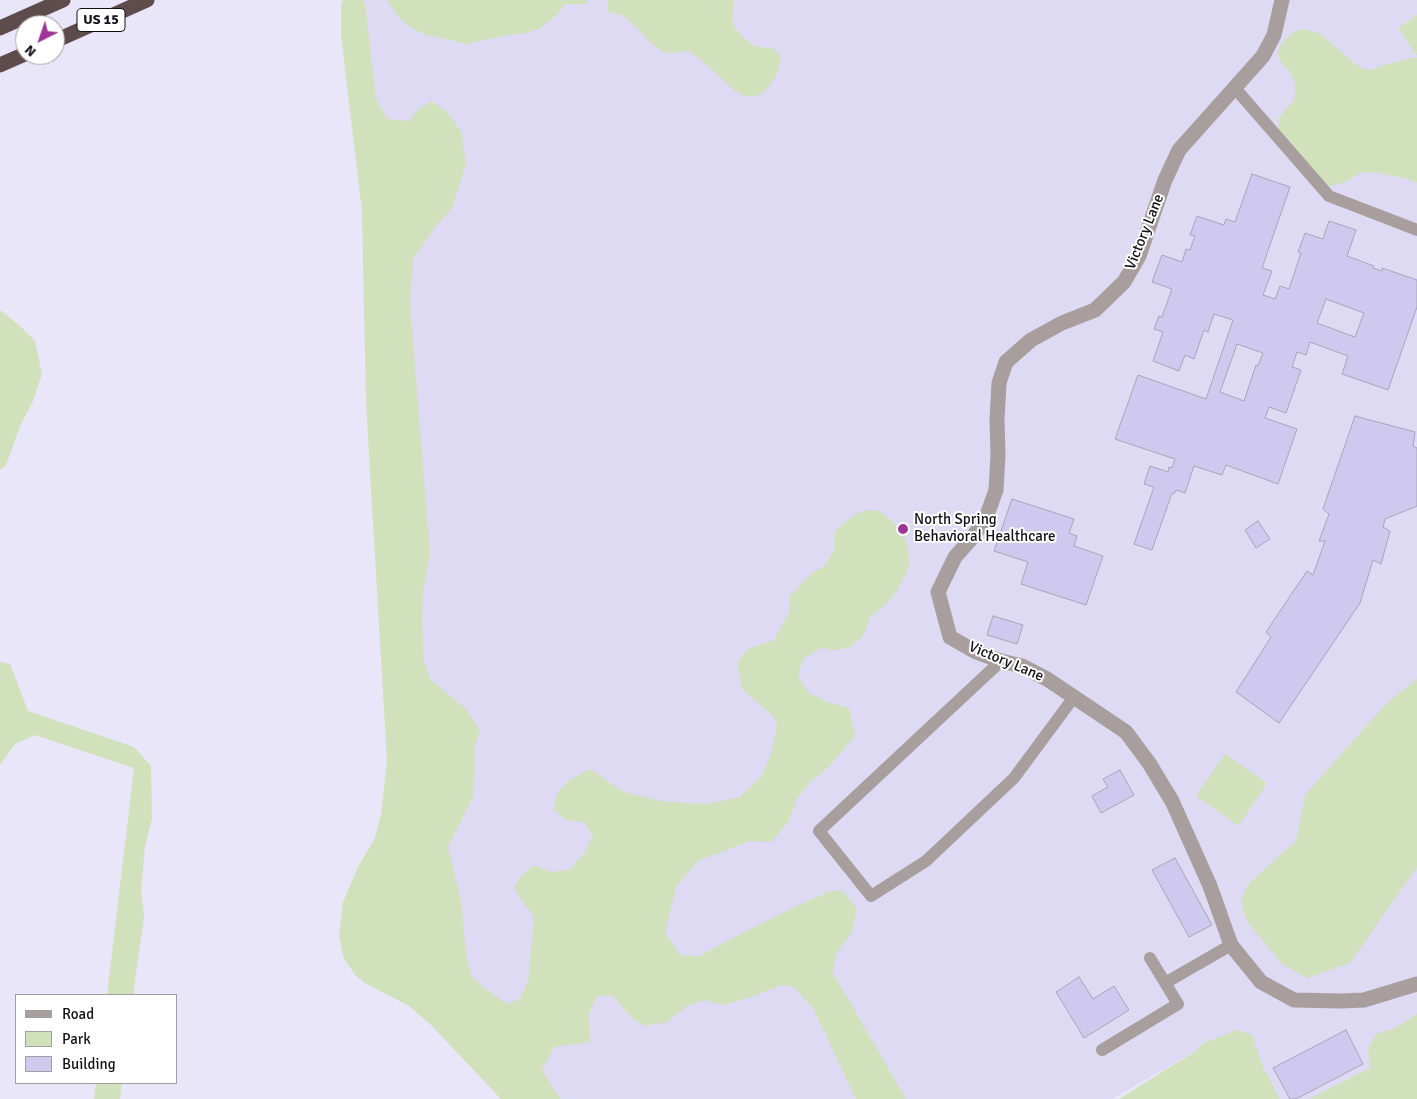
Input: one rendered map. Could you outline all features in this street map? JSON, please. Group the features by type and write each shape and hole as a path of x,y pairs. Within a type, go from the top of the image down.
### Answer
{"highway":[{"name":"US 15","path":"0,28 64,0"},
{"name":"US 15","path":"65,36 147,0"},
{"path":"0,65 15,58"}],"street":[{"name":"Victory Lane","path":"1282,0 1274,35 1263,56 1179,150 1165,180 1139,256 1124,282 1095,310 1062,323 1031,340 1006,362 999,383 996,490 986,518 955,557 938,592 950,637 976,652 1001,662 1022,666 1047,679 1126,732 1149,763 1176,809 1210,886 1231,945 1261,982 1294,1000 1341,1001 1364,1000 1417,984"}],"lane":[{"path":"1234,87 1329,196 1417,230"},
{"path":"1001,662 819,831 871,896 926,861 1014,778 1074,697"},
{"path":"1165,983 1231,945"},
{"path":"1102,1050 1178,1004 1150,958"}],"shaded area":[{"name":"North Spring Behavioral Healthcare","path":"348,0 1417,0 1417,1097 1415,1099 1218,1099 1194,1052 1112,1099 530,1099 430,978"}],"green space":[{"path":"344,0 363,0 365,3 376,99 388,119 408,121 420,108 432,101 447,112 461,131 466,164 452,208 436,226 413,259 410,303 430,554 423,593 424,662 431,680 466,709 480,730 475,746 473,797 448,847 461,901 466,953 471,975 483,987 507,1004 520,999 528,982 534,916 514,887 524,873 535,865 551,872 569,870 585,852 593,835 584,822 566,820 553,809 557,794 568,781 590,769 624,792 660,801 707,804 740,797 761,777 772,751 777,724 773,716 742,689 737,662 748,649 774,640 790,611 790,596 812,573 825,566 835,548 834,532 853,516 866,510 879,511 898,526 906,540 910,564 897,591 884,606 870,617 864,634 852,646 837,650 821,648 803,659 798,677 809,693 827,702 849,708 855,735 829,767 810,782 797,799 789,821 771,842 750,841 698,861 676,887 665,933 680,955 699,956 778,915 830,891 843,891 857,909 852,932 836,954 833,973 906,1099 856,1099 813,1008 795,988 782,985 724,1005 704,1000 687,1006 667,1022 645,1026 632,1018 613,996 598,995 589,1013 590,1042 554,1047 542,1070 561,1099 501,1099 432,1026 409,1006 365,983 356,976 344,959 339,936 343,902 358,867 375,838 381,814 387,761 366,403 362,211 341,36 341,2"},
{"path":"387,0 587,0 587,4 565,4 558,14 539,29 467,44 423,34 408,26 397,15"},
{"path":"608,0 734,0 732,20 735,28 755,46 774,49 781,57 777,74 761,94 745,96 734,90 689,51 663,52 622,15 608,12"},
{"path":"1417,15 1417,56 1398,28"},
{"path":"1302,29 1319,33 1363,69 1372,70 1417,57 1417,183 1376,172 1360,173 1346,182 1330,186 1310,169 1291,142 1279,131 1278,119 1294,100 1296,86 1290,72 1282,64 1277,54 1282,43 1291,34"},
{"path":"0,310 35,341 42,374 33,401 20,426 6,465 0,470"},
{"path":"0,662 10,664 28,711 134,747 151,766 152,819 145,846 141,890 144,917 133,994 107,994 134,768 35,735 15,744 0,765"},
{"path":"1417,679 1417,867 1350,963 1307,978 1282,964 1247,921 1241,902 1247,885 1296,841 1305,795 1386,704"},
{"path":"1225,754 1267,783 1239,826 1196,796"},
{"path":"1417,1014 1417,1099 1309,1099 1370,1068 1368,1048 1376,1034 1395,1028"},
{"path":"1237,1030 1252,1035 1263,1067 1280,1099 1119,1099 1194,1052 1204,1043"},
{"path":"96,1084 122,1084 120,1099 94,1099"}],"building":[{"path":"1252,174 1290,187 1262,268 1272,271 1263,295 1275,299 1280,286 1289,289 1301,253 1298,252 1305,233 1323,239 1329,221 1356,230 1347,256 1374,266 1373,268 1382,271 1382,268 1417,280 1417,307 1388,390 1342,374 1348,356 1310,342 1306,355 1297,352 1292,367 1301,370 1286,413 1269,407 1265,418 1297,429 1278,484 1226,465 1222,475 1194,466 1185,493 1176,490 1174,494 1172,493 1152,550 1134,544 1154,487 1144,484 1150,466 1168,472 1169,467 1172,468 1175,459 1115,439 1138,375 1206,399 1233,320 1214,314 1208,332 1204,330 1194,359 1185,355 1179,371 1153,361 1163,332 1154,329 1159,316 1162,317 1172,289 1152,282 1162,255 1182,262 1186,249 1190,250 1195,236 1190,235 1197,216 1224,225 1226,219 1235,222","holes":["1326,299 1364,313 1355,337 1317,323","1237,344 1263,353 1258,366 1256,365 1244,401 1220,392"]},
{"path":"1355,416 1415,432 1413,446 1417,448 1417,506 1385,519 1383,527 1390,531 1381,564 1373,560 1360,603 1279,723 1236,692 1271,637 1266,632 1307,571 1313,575 1325,541 1319,541 1329,514 1323,509"},
{"path":"1012,499 1074,519 1069,533 1077,536 1074,546 1103,556 1086,605 1021,584 1028,562 994,551"},
{"path":"1258,521 1270,539 1256,548 1245,530"},
{"path":"993,616 1023,625 1017,644 987,635"},
{"path":"1120,770 1134,795 1101,813 1092,796 1108,787 1103,779"},
{"path":"1175,858 1212,925 1189,937 1152,870"},
{"path":"1079,977 1093,999 1114,986 1129,1010 1084,1038 1056,992"},
{"path":"1346,1030 1363,1064 1296,1099 1290,1099 1273,1068"}],"place":[{"name":"North Spring Behavioral Healthcare","path":"903,529"}]}
